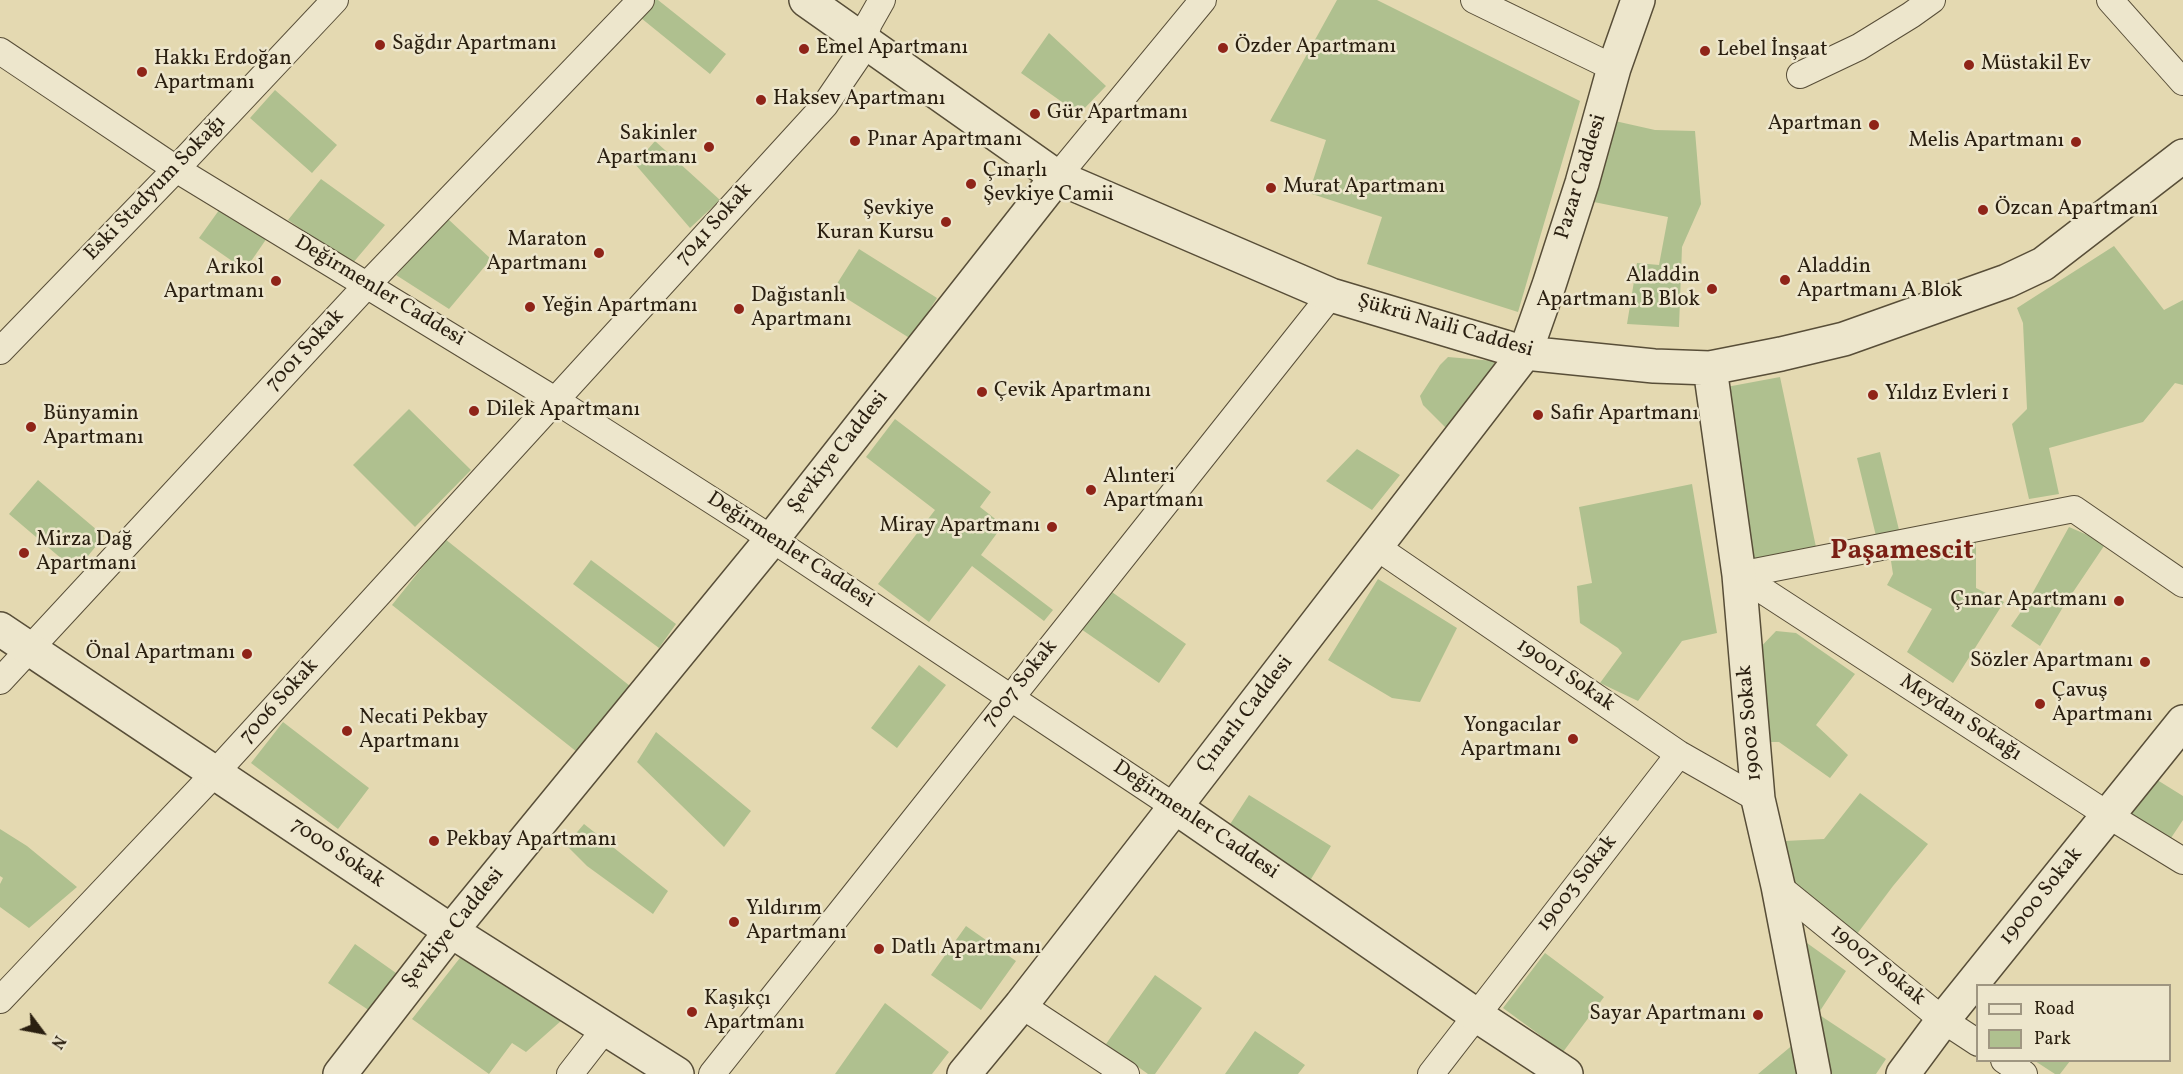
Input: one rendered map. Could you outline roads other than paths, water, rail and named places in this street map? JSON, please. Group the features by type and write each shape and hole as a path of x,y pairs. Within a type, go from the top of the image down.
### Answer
{"street":[{"name":"Şükrü Naili Caddesi","path":"806,0 1057,177 1331,295 1525,353 1654,366 1710,368 1844,339 2007,281 2043,264 2183,156"},
{"name":"Pazar Caddesi","path":"1525,353 1582,183 1614,68 1638,0"},
{"name":"Şevkiye Caddesi","path":"340,1074 451,931 772,538 1057,177"},
{"name":"Çınarlı Caddesi","path":"964,1074 1021,1005 1525,353"},
{"name":"19002 Sokak","path":"1710,368 1739,575 1758,799 1778,886 1814,1074"},
{"name":"7000 Sokak","path":"0,629 28,650 215,772 451,931 677,1074"},
{"name":"19000 Sokak","path":"1903,1074 1943,1020 2183,722"},
{"name":"Değirmenler Caddesi","path":"1175,807 1476,1015 1566,1074"}],"lane":[{"name":"Eski Stadyum Sokağı","path":"0,351 335,0"},
{"name":"7001 Sokak","path":"0,681 368,285 641,0"},
{"name":"7041 Sokak","path":"555,400 825,105 847,76 857,58 882,0"},
{"name":"Şevkiye Caddesi","path":"1057,177 1203,0"},
{"path":"1474,0 1614,68"},
{"path":"1800,75 1859,47 1932,0"},
{"path":"2110,0 2183,82"},
{"name":"Değirmenler Caddesi","path":"0,51 176,169 555,400 772,538 1175,807"},
{"name":"7007 Sokak","path":"712,1074 1331,295"},
{"name":"7006 Sokak","path":"0,1000 215,772 555,400"},
{"path":"1739,575 2074,508 2183,584"},
{"name":"19001 Sokak","path":"1375,546 1679,754 1758,799"},
{"name":"Meydan Sokağı","path":"1739,575 2108,815 2183,861"},
{"name":"19003 Sokak","path":"1431,1074 1679,754"},
{"name":"19007 Sokak","path":"1778,886 1943,1020 1976,1042"},
{"path":"1021,1005 1126,1074"},
{"path":"570,1074 605,1029"},
{"path":"2007,1062 2024,1074"}],"place":[{"name":"Sağdır Apartmanı","path":"380,45"},
{"name":"Özder Apartmanı","path":"1223,48"},
{"name":"Emel Apartmanı","path":"804,49"},
{"name":"Lebel İnşaat","path":"1705,51"},
{"name":"Müstakil Ev","path":"1969,65"},
{"name":"Hakkı Erdoğan Apartmanı","path":"142,72"},
{"name":"Haksev Apartmanı","path":"761,100"},
{"name":"Gür Apartmanı","path":"1035,114"},
{"name":"Apartman","path":"1874,125"},
{"name":"Pınar Apartmanı","path":"855,141"},
{"name":"Melis Apartmanı","path":"2076,142"},
{"name":"Sakinler Apartmanı","path":"709,147"},
{"name":"Çınarlı Şevkiye Camii","path":"971,184"},
{"name":"Murat Apartmanı","path":"1271,188"},
{"name":"Özcan Apartmanı","path":"1983,210"},
{"name":"Şevkiye Kuran Kursu","path":"946,222"},
{"name":"Maraton Apartmanı","path":"599,253"},
{"name":"Aladdin Apartmanı A Blok","path":"1785,280"},
{"name":"Arıkol Apartmanı","path":"276,281"},
{"name":"Aladdin Apartmanı B Blok","path":"1712,289"},
{"name":"Yeğin Apartmanı","path":"530,307"},
{"name":"Dağıstanlı Apartmanı","path":"739,309"},
{"name":"Çevik Apartmanı","path":"982,392"},
{"name":"Yıldız Evleri 1","path":"1873,395"},
{"name":"Dilek Apartmanı","path":"474,411"},
{"name":"Safir Apartmanı","path":"1538,415"},
{"name":"Bünyamin Apartmanı","path":"31,427"},
{"name":"Alınteri Apartmanı","path":"1091,490"},
{"name":"Miray Apartmanı","path":"1052,527"},
{"name":"Mirza Dağ Apartmanı","path":"24,553"},
{"name":"Çınar Apartmanı","path":"2119,601"},
{"name":"Önal Apartmanı","path":"247,654"},
{"name":"Sözler Apartmanı","path":"2145,662"},
{"name":"Çavuş Apartmanı","path":"2040,704"},
{"name":"Necati Pekbay Apartmanı","path":"347,731"},
{"name":"Yongacılar Apartmanı","path":"1573,739"},
{"name":"Pekbay Apartmanı","path":"434,841"},
{"name":"Yıldırım Apartmanı","path":"734,922"},
{"name":"Datlı Apartmanı","path":"879,949"},
{"name":"Kaşıkçı Apartmanı","path":"692,1012"},
{"name":"Sayar Apartmanı","path":"1758,1015"}],"district":[{"name":"Paşamescit","path":"1902,553"}]}
